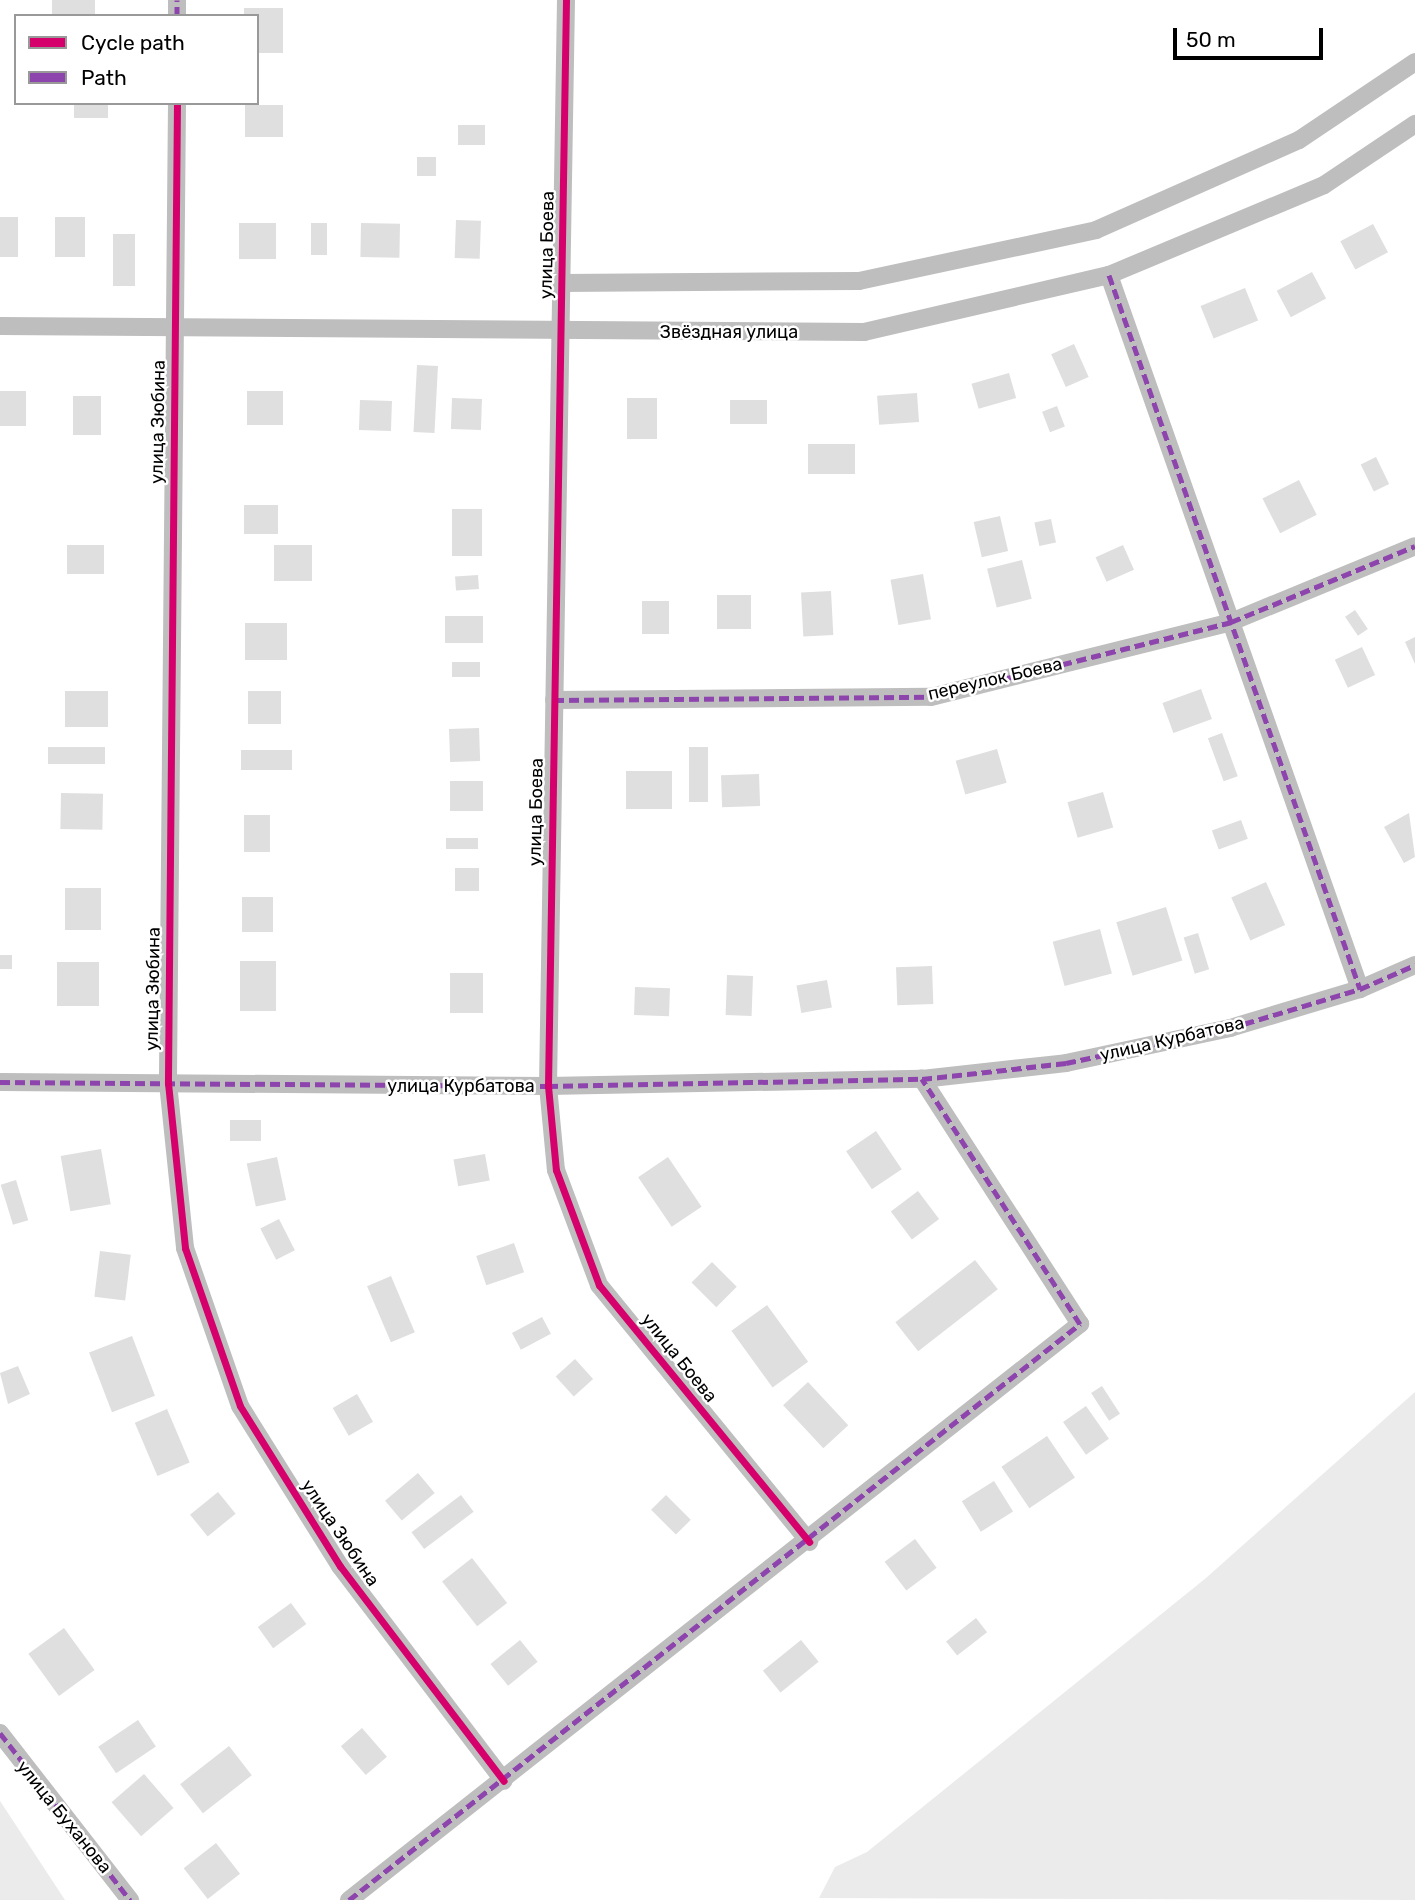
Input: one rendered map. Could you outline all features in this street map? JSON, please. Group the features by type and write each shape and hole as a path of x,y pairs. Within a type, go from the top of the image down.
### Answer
{"street":[{"name":"улица Боева","path":"566,0 548,1086 556,1170 600,1285 809,1542"},
{"path":"562,283 859,281 1096,230 1299,140 1415,62"},
{"name":"улица Зюбина","path":"177,105 168,1083 185,1248 240,1406 340,1566 504,1781"},
{"name":"Звёздная улица","path":"0,326 561,333 864,332 1109,275 1324,185 1415,124"},
{"path":"1109,275 1360,989"},
{"name":"переулок Боева","path":"554,700 931,697 1231,622 1415,545"},
{"name":"улица Курбатова","path":"0,1082 548,1086 922,1079 1066,1063 1230,1028 1360,989 1415,965"},
{"path":"349,1900 809,1542 1080,1324 922,1079"},
{"name":"улица Буханова","path":"0,1733 5,1752 130,1900"}],"shaded area":[{"path":"1415,1392 1415,1900 819,1898 835,1867 867,1852 1206,1578"},
{"path":"0,1801 65,1900 0,1900"}],"building":[{"path":"52,0 95,0 95,14 52,14"},
{"path":"244,8 283,8 283,53 259,53 259,14 244,14"},
{"path":"74,105 108,105 108,118 74,118"},
{"path":"245,105 283,105 283,137 245,137"},
{"path":"458,125 485,125 485,145 458,145"},
{"path":"417,157 436,157 436,176 417,176"},
{"path":"0,217 18,217 18,257 0,257"},
{"path":"55,217 85,217 85,257 55,257"},
{"path":"456,220 481,221 480,259 455,258"},
{"path":"239,223 276,223 276,259 239,259"},
{"path":"311,223 327,223 327,255 311,255"},
{"path":"361,223 400,224 399,258 360,257"},
{"path":"1373,224 1388,252 1355,270 1340,241"},
{"path":"113,234 135,234 135,286 113,286"},
{"path":"1312,272 1326,298 1291,317 1277,291"},
{"path":"1245,288 1258,320 1214,338 1200,306"},
{"path":"1074,344 1089,377 1066,387 1051,354"},
{"path":"417,365 438,366 434,433 413,432"},
{"path":"1009,373 1016,398 979,409 972,384"},
{"path":"0,391 26,391 26,426 0,426"},
{"path":"247,391 283,391 283,425 247,425"},
{"path":"917,393 919,422 879,425 877,396"},
{"path":"73,396 101,396 101,435 73,435"},
{"path":"452,398 482,399 481,430 451,429"},
{"path":"627,398 657,398 657,439 627,439"},
{"path":"360,400 392,401 391,431 359,430"},
{"path":"730,400 767,400 767,424 730,424"},
{"path":"1057,406 1065,427 1050,432 1042,412"},
{"path":"808,444 855,444 855,474 808,474"},
{"path":"1376,457 1389,484 1374,491 1361,464"},
{"path":"1299,480 1317,515 1280,533 1262,499"},
{"path":"244,505 278,505 278,534 244,534"},
{"path":"452,509 482,509 482,556 452,556"},
{"path":"1000,516 1008,551 982,557 974,522"},
{"path":"1051,519 1056,542 1039,546 1034,523"},
{"path":"67,545 104,545 104,574 67,574"},
{"path":"274,545 312,545 312,581 274,581"},
{"path":"1123,545 1134,570 1107,582 1096,557"},
{"path":"1022,560 1032,599 997,608 987,569"},
{"path":"923,574 931,619 898,625 891,580"},
{"path":"478,575 479,589 456,591 455,577"},
{"path":"831,591 833,635 803,637 801,593"},
{"path":"717,595 751,595 751,629 717,629"},
{"path":"642,601 669,601 669,634 642,634"},
{"path":"1355,610 1368,629 1358,636 1345,617"},
{"path":"445,616 483,616 483,643 445,643"},
{"path":"245,623 287,623 287,660 245,660"},
{"path":"1415,637 1415,664 1405,642"},
{"path":"1362,647 1375,675 1348,688 1335,660"},
{"path":"452,662 480,662 480,677 452,677"},
{"path":"1201,689 1212,719 1173,733 1162,703"},
{"path":"65,691 108,691 108,727 65,727"},
{"path":"248,691 281,691 281,724 248,724"},
{"path":"479,728 480,761 450,762 449,729"},
{"path":"1222,733 1238,776 1224,781 1208,738"},
{"path":"48,747 105,747 105,764 48,764"},
{"path":"689,747 708,747 708,802 689,802"},
{"path":"997,749 1007,783 965,794 956,761"},
{"path":"241,750 292,750 292,770 241,770"},
{"path":"626,771 672,771 672,809 626,809"},
{"path":"759,774 760,806 722,807 721,775"},
{"path":"450,781 483,781 483,811 450,811"},
{"path":"1103,792 1113,828 1078,838 1067,802"},
{"path":"61,793 103,794 102,830 60,829"},
{"path":"1409,813 1415,857 1404,863 1384,827"},
{"path":"244,815 270,815 270,852 244,852"},
{"path":"1241,820 1248,839 1219,849 1212,831"},
{"path":"446,838 478,838 478,849 446,849"},
{"path":"455,868 479,868 479,891 455,891"},
{"path":"1266,882 1285,925 1250,940 1231,897"},
{"path":"65,888 101,888 101,930 65,930"},
{"path":"242,897 273,897 273,932 242,932"},
{"path":"1166,907 1182,961 1133,976 1116,922"},
{"path":"1100,929 1112,973 1065,986 1053,942"},
{"path":"1198,933 1209,969 1195,974 1184,937"},
{"path":"0,955 12,955 12,969 0,969"},
{"path":"240,961 276,961 276,1011 240,1011"},
{"path":"57,962 99,962 99,1006 57,1006"},
{"path":"932,966 933,1004 897,1005 896,967"},
{"path":"450,973 483,973 483,1013 450,1013"},
{"path":"727,975 753,976 752,1016 726,1015"},
{"path":"827,980 832,1008 801,1013 796,985"},
{"path":"635,987 670,988 669,1016 634,1015"},
{"path":"230,1120 261,1120 261,1141 230,1141"},
{"path":"876,1131 902,1169 872,1189 846,1151"},
{"path":"101,1149 111,1204 70,1211 61,1156"},
{"path":"485,1154 490,1181 458,1186 453,1160"},
{"path":"277,1157 286,1200 256,1206 247,1163"},
{"path":"668,1157 702,1207 672,1227 638,1177"},
{"path":"16,1180 28,1220 13,1225 1,1185"},
{"path":"918,1191 939,1219 912,1239 891,1211"},
{"path":"279,1219 295,1250 276,1260 260,1229"},
{"path":"514,1243 524,1272 486,1285 476,1256"},
{"path":"100,1251 131,1255 125,1300 94,1297"},
{"path":"975,1260 998,1289 918,1351 895,1322"},
{"path":"712,1262 737,1287 716,1307 691,1283"},
{"path":"391,1276 415,1332 391,1342 367,1286"},
{"path":"767,1305 808,1362 773,1387 731,1331"},
{"path":"542,1317 551,1334 521,1350 512,1333"},
{"path":"132,1336 155,1396 112,1412 89,1352"},
{"path":"575,1359 593,1379 574,1396 556,1376"},
{"path":"18,1366 30,1394 8,1404 0,1373"},
{"path":"808,1382 848,1425 823,1448 783,1405"},
{"path":"1102,1386 1120,1414 1109,1421 1091,1393"},
{"path":"357,1394 373,1422 349,1436 333,1408"},
{"path":"1086,1406 1109,1439 1086,1455 1063,1422"},
{"path":"167,1409 190,1462 157,1476 135,1423"},
{"path":"1047,1436 1075,1477 1029,1508 1001,1467"},
{"path":"418,1473 435,1493 402,1521 385,1501"},
{"path":"994,1481 1013,1512 981,1532 962,1501"},
{"path":"218,1492 236,1514 208,1536 190,1515"},
{"path":"461,1495 474,1512 424,1549 411,1532"},
{"path":"666,1495 691,1520 676,1535 651,1510"},
{"path":"915,1539 937,1568 906,1591 885,1562"},
{"path":"472,1558 507,1603 477,1626 442,1581"},
{"path":"291,1603 306,1624 273,1648 258,1627"},
{"path":"976,1618 987,1632 957,1656 946,1641"},
{"path":"64,1628 95,1670 59,1696 28,1654"},
{"path":"520,1640 538,1662 508,1686 490,1664"},
{"path":"801,1640 819,1662 781,1693 763,1671"},
{"path":"138,1720 156,1747 116,1773 98,1747"},
{"path":"362,1728 387,1757 366,1775 341,1746"},
{"path":"229,1746 252,1775 203,1813 180,1784"},
{"path":"144,1774 174,1808 141,1836 112,1802"},
{"path":"216,1843 240,1874 208,1899 184,1868"}],"marked path":[{"path":"177,0 177,14"},
{"path":"1109,275 1360,989"},
{"path":"554,700 931,697 1231,622 1415,546"},
{"path":"0,1082 548,1086 922,1079 1066,1063 1230,1028 1360,989 1415,965"},
{"path":"349,1900 1080,1324 922,1079"},
{"path":"0,1733 130,1900"}],"cycle path":[{"path":"566,0 548,1086 556,1170 599,1285 809,1542"},
{"path":"177,105 168,1083 185,1248 240,1406 340,1566 504,1781"}]}
